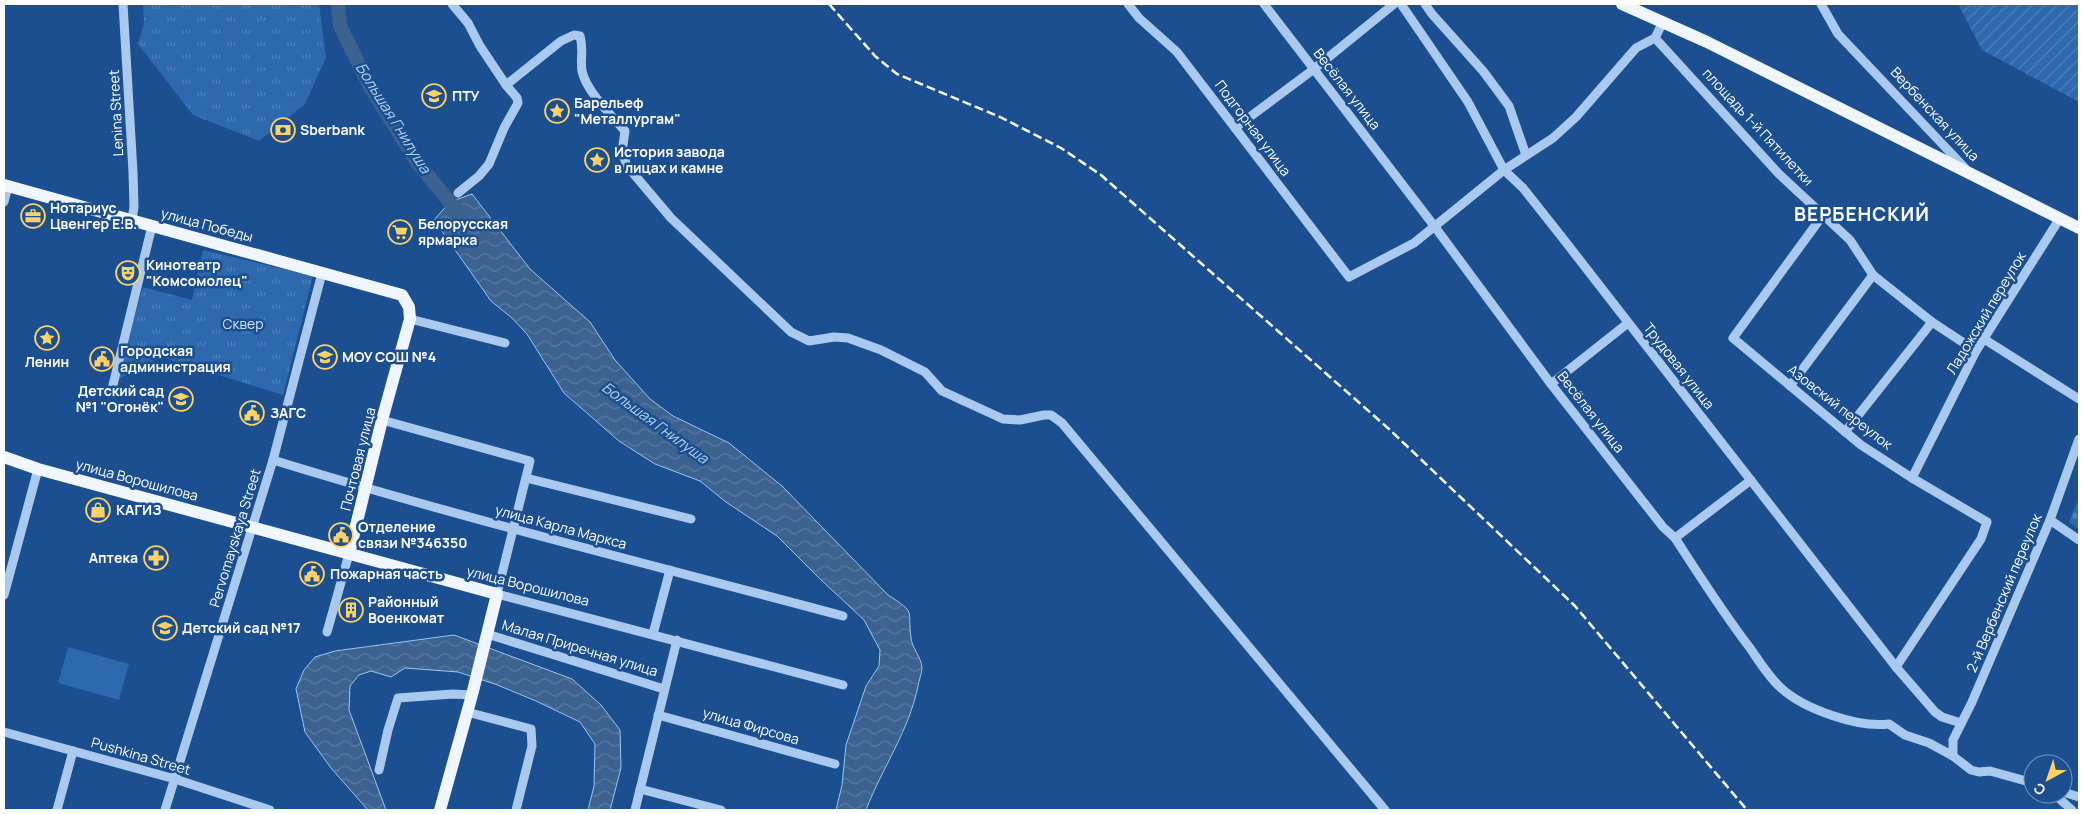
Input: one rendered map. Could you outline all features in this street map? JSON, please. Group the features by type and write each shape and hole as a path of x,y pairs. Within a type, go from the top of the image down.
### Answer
{"main road":[{"name":"площадь 1-й Пятилетки","path":"1622,4 1707,42 1971,174"},
{"name":"Вербенская улица","path":"1971,174 2079,228"},
{"name":"улица Победы","path":"6,186 402,295 409,307 410,319"},
{"name":"Почтовая улица","path":"350,554 382,420 410,319"},
{"name":"улица Ворошилова","path":"4,457 38,469 497,594"},
{"path":"440,810 472,695 497,594"}],"street":[{"name":"Lenina Street","path":"123,4 133,172 134,207 132,220"},
{"path":"452,4 468,23 480,46 517,98 518,103 504,128 488,164 474,180 458,193"},
{"name":"Подгорная улица","path":"1128,4 1139,18 1177,52 1349,277 1414,243 1436,227"},
{"name":"Весёлая улица","path":"1264,4 1436,227 1551,384 1663,527 1675,538 1764,669 1787,692 1813,707 1841,718 1880,725 1889,724 1905,735 1929,743 1953,756 1971,770 1978,772 1990,771 2023,780"},
{"path":"1235,128 1314,69 1394,4"},
{"name":"Трудовая улица","path":"1401,4 1468,102 1504,170 1523,188 1896,667 1935,712 1942,717 1961,723"},
{"path":"1425,4 1483,71 1509,106 1526,155"},
{"name":"Вербенская улица","path":"1821,4 1838,34 1971,174"},
{"path":"1436,227 1504,170 1564,130 1636,48 1644,42 1655,38 1663,22"},
{"path":"506,85 561,41 574,35 580,36 583,46 582,72 586,82 625,131 622,152 627,166 671,218 792,332 809,341 834,337 848,338 881,350 925,372 942,391 1002,419 1020,420 1044,415 1051,416 1062,423 1385,810"},
{"name":"площадь 1-й Пятилетки","path":"1655,38 1779,174 1850,240 1873,275 1932,322 1976,351"},
{"path":"4,202 6,186"},
{"name":"Азовский переулок","path":"1823,215 1733,338 1845,432 1912,478 1987,522 1981,539 1896,667"},
{"name":"Ладожский переулок","path":"1912,478 1976,351 2060,218"},
{"path":"111,393 152,226"},
{"name":"Pervomayskaya Street","path":"166,810 273,460 322,273"},
{"path":"1790,386 1873,275"},
{"path":"410,319 505,342"},
{"path":"1845,432 1932,322"},
{"path":"1551,384 1628,323"},
{"path":"1984,339 2079,399"},
{"path":"382,420 530,461 497,594"},
{"name":"2-й Вербенский переулок","path":"1953,756 1953,740 1972,702 2050,520 2079,439"},
{"name":"улица Карла Маркса","path":"273,460 514,529 843,616"},
{"path":"4,595 38,469"},
{"path":"526,478 691,519"},
{"path":"1675,538 1751,480"},
{"path":"2050,520 2079,540"},
{"name":"Почтовая улица","path":"327,632 350,554"},
{"path":"653,634 670,570"},
{"name":"улица Ворошилова","path":"497,594 844,685"},
{"name":"Малая Приречная улица","path":"486,639 664,689"},
{"path":"635,810 677,640"},
{"path":"379,770 388,730 398,698 452,694 472,695"},
{"path":"467,712 530,729 532,746 516,810"},
{"name":"улица Фирсова","path":"658,715 835,764"},
{"name":"Pushkina Street","path":"4,732 175,780 270,810"},
{"path":"57,810 73,752"},
{"path":"640,789 721,810"}],"green space":[{"path":"143,4 319,4 326,57 305,104 259,141 193,115 138,44 144,24"},
{"path":"1958,4 2079,4 2079,102 1982,50"},
{"name":"Сквер","path":"203,250 313,276 283,395 161,357 115,381 143,287 192,300"},
{"path":"2079,497 2079,530 2069,522"},
{"path":"68,647 129,664 119,700 58,683"}],"water":[{"path":"472,194 530,269 590,322 615,360 650,399 673,416 729,443 782,486 888,595 909,612 912,642 921,663 922,672 914,703 902,734 866,810 836,810 842,785 846,745 866,686 879,666 880,650 864,620 777,536 726,502 700,481 655,464 619,441 564,393 527,334 512,318 491,301 434,220 450,202"},
{"path":"454,635 572,679 601,705 620,730 621,768 610,810 588,810 594,786 595,744 580,722 495,684 458,672 405,668 391,677 371,671 359,675 350,686 349,710 386,810 368,810 331,768 305,732 296,689 304,670 315,657 335,651"}],"waterway":[{"name":"Большая Гнилуша","path":"338,4 340,26 369,85 417,162 462,217"}],"railway":[{"path":"829,4 875,56 897,74 1000,117 1061,148 1101,175 1389,429 1575,606 1747,810"}],"place":[{"name":"ПТУ","path":"434,96"},
{"name":"Барельеф \"Металлургам\"","path":"557,111"},
{"name":"Sberbank","path":"283,130"},
{"name":"История завода в лицах и камне","path":"597,160"},
{"name":"Нотариус Цвенгер Е.В.","path":"33,216"},
{"name":"Белорусская ярмарка","path":"400,232"},
{"name":"Кинотеатр \"Комсомолец\"","path":"128,273"},
{"name":"Ленин","path":"47,338"},
{"name":"МОУ СОШ №4","path":"325,357"},
{"name":"Городская администрация","path":"102,359"},
{"name":"Детский сад №1 \"Огонёк\"","path":"181,399"},
{"name":"ЗАГС","path":"252,413"},
{"name":"КАГИЗ","path":"98,510"},
{"name":"Отделение связи №346350","path":"341,535"},
{"name":"Аптека","path":"156,558"},
{"name":"Пожарная часть","path":"312,574"},
{"name":"Районный Военкомат","path":"351,610"},
{"name":"Детский сад №17","path":"165,628"}],"district":[{"name":"ВЕРБЕНСКИЙ","path":"1862,214"}]}
